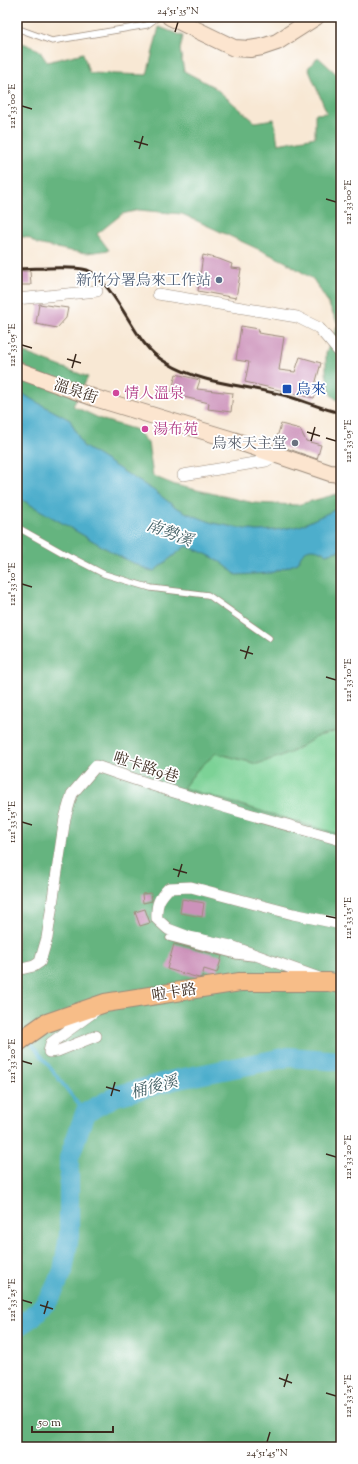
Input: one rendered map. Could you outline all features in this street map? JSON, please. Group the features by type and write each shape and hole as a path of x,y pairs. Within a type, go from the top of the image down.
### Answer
{"main road":[{"name":"啦卡路","path":"17,1043 44,1024 105,1003 240,982 335,983"}],"street":[{"path":"170,17 234,48 250,49 262,48 277,42 316,17"},
{"path":"17,299 97,292"},
{"path":"158,294 297,317 319,328 341,354"},
{"name":"溫泉街","path":"17,370 95,398 277,454 330,473 341,474"},
{"path":"183,475 266,461 277,454"},
{"name":"啦卡路9巷","path":"17,970 34,966 40,962 47,938 65,818 72,794 96,766 191,798 341,840"},
{"path":"335,983 231,946 189,937 168,929 157,919 156,906 162,895 169,888 191,887 293,914 341,924"},
{"path":"96,1036 58,1051 49,1052 51,1043 105,1003"}],"lane":[{"path":"17,27 52,41 147,25 158,17"},
{"path":"17,527 62,553 104,574 151,588 208,595 269,638"},
{"path":"169,938 237,956 271,960"}],"green space":[{"path":"159,27 183,36 180,50 184,71 214,87 255,122 274,119 278,144 315,137 315,114 327,113 308,68 318,57 341,78 341,403 331,395 326,373 326,353 338,324 326,299 313,279 284,261 182,214 139,210 122,214 97,234 109,250 87,253 37,244 29,238 17,236 17,46 23,43 39,50 47,62 83,53 89,73 147,75"},
{"path":"17,350 88,377 73,406 103,420 137,430 148,443 153,476 175,485 254,503 297,505 341,493 341,730 318,736 290,753 257,764 216,753 197,770 183,788 341,835 341,1447 17,1447"},
{"path":"341,730 341,835 183,788 197,770 216,753 257,764 290,753 318,736"}],"water":[{"name":"南勢溪","path":"17,377 20,378 19,391 70,420 83,446 187,513 213,523 257,531 300,526 341,507 341,550 326,554 311,549 302,554 298,563 271,573 236,575 213,558 186,546 154,571 148,570 119,556 17,496"}],"building":[{"name":"新竹分署烏來工作站","path":"203,255 232,264 231,268 241,269 236,298 198,291"},
{"path":"17,271 30,271 31,285 17,285"},
{"path":"39,304 68,308 66,318 57,328 36,324"},
{"path":"241,326 259,329 258,333 284,337 279,370 295,372 300,357 321,363 315,385 320,387 314,398 245,382 249,362 236,360"},
{"path":"176,374 200,380 197,389 233,393 231,412 208,409 209,403 171,394"},
{"name":"烏來天主堂","path":"281,424 300,429 306,441 321,445 317,459 275,444"},
{"path":"151,893 152,901 143,903 142,894"},
{"path":"182,899 204,903 202,917 180,913"},
{"path":"145,909 150,923 140,926 135,912"},
{"path":"174,944 222,956 217,973 204,969 202,977 199,978 167,969"}],"waterway":[{"path":"17,1025 20,1029"},
{"path":"32,1044 85,1113"},
{"name":"桶後溪","path":"17,1327 32,1317 50,1298 63,1271 69,1236 69,1158 85,1113 116,1096 174,1080 288,1057 341,1061"}],"railway":[{"path":"17,269 63,267 87,270 95,274 110,291 146,346 157,357 167,363 180,370 209,380 283,395 341,413"}],"place":[{"name":"新竹分署烏來工作站","path":"219,280"},
{"name":"烏來","path":"287,389"},
{"name":"情人溫泉","path":"116,393"},
{"name":"湯布苑","path":"145,429"},
{"name":"烏來天主堂","path":"295,443"}]}
